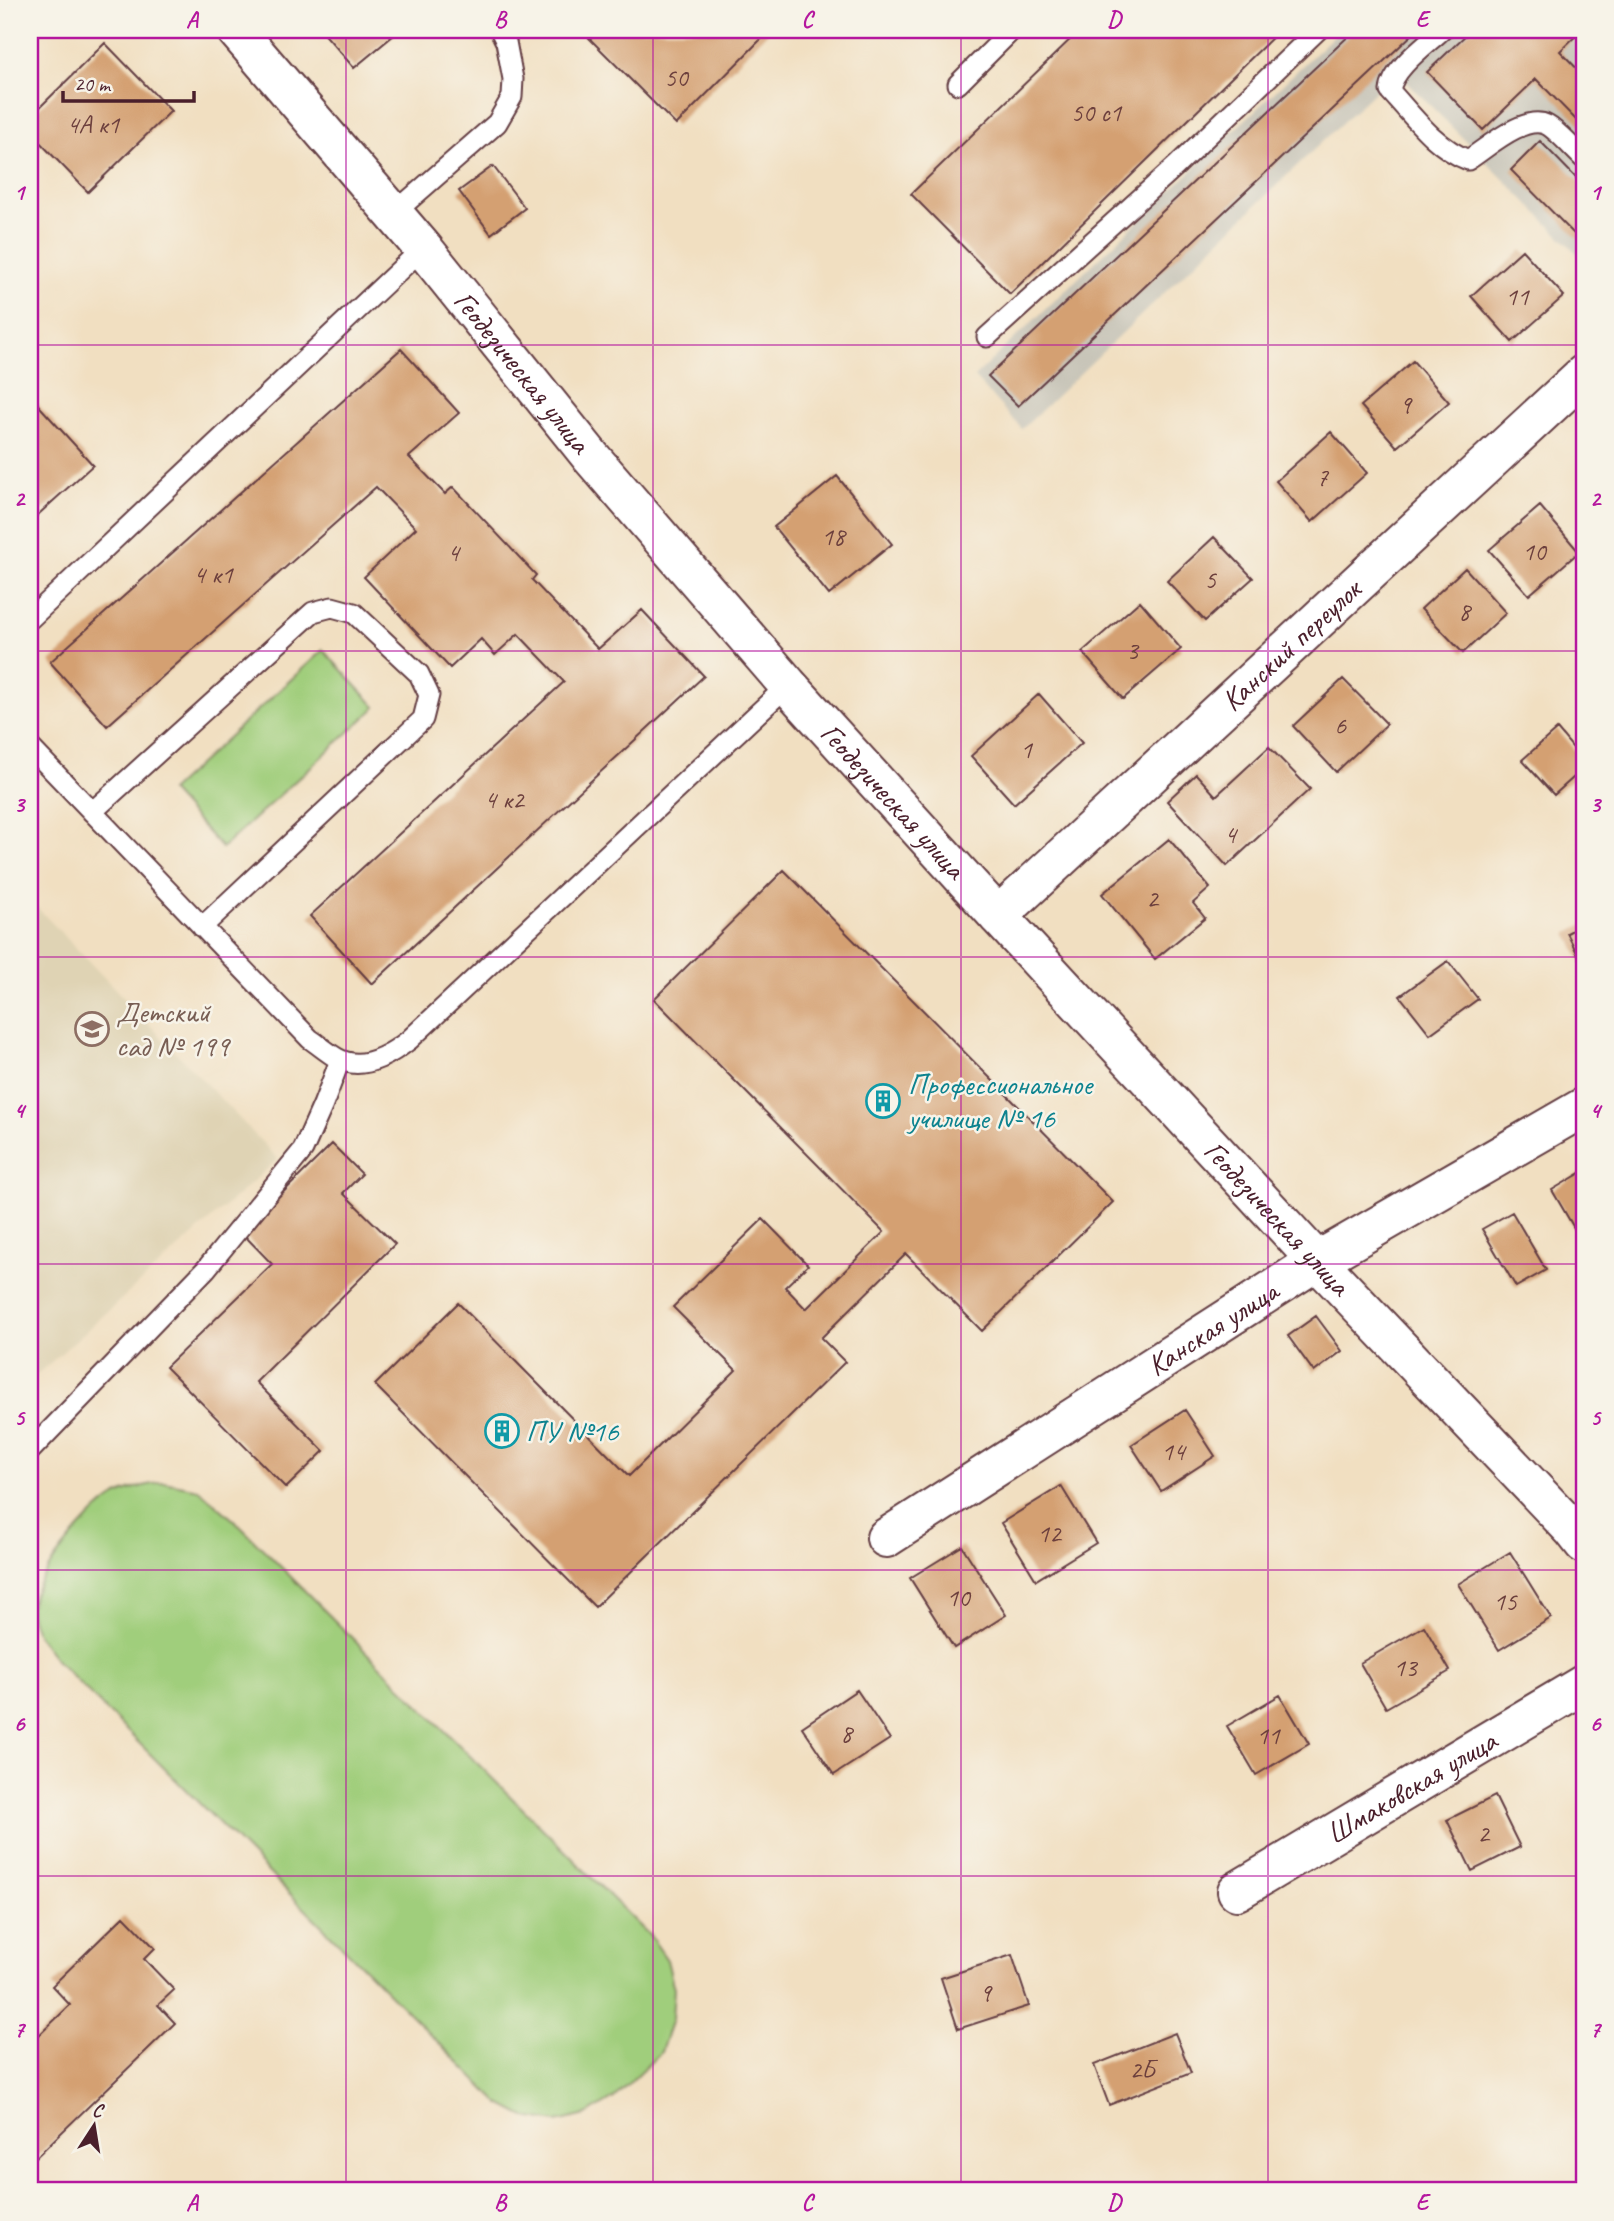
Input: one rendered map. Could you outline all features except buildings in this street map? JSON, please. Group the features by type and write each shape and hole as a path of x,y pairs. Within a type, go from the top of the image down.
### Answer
{"street":[{"name":"Геодезическая улица","path":"236,30 423,248 591,457 788,685 1317,1261 1584,1544"},
{"name":"Канский переулок","path":"998,916 1584,374"},
{"name":"Канская улица","path":"886,1538 1317,1261 1584,1107"},
{"name":"Шмаковская улица","path":"1237,1891 1584,1684"}],"lane":[{"path":"393,214 497,123 512,97 513,79 506,42 500,30"},
{"path":"958,84 1012,30"},
{"path":"987,337 1176,166 1318,30"},
{"path":"1442,30 1403,66 1391,85 1391,91 1433,137 1452,153 1468,160 1522,124 1537,123 1547,125 1584,159"},
{"path":"30,619 423,248"},
{"path":"92,812 313,612 331,607 354,613 419,674 429,695 423,719 202,927"},
{"path":"30,747 310,1039 340,1060 373,1061 401,1046 788,685"},
{"path":"30,1451 206,1269 303,1150 340,1060"}],"shaded area":[{"path":"1340,30 1584,30 1584,260 1396,71 1022,429 974,377"},
{"name":"Детский сад № 199","path":"30,900 278,1159 30,1381"}],"green space":[{"path":"323,650 376,707 222,848 170,791"},
{"path":"164,1482 198,1489 236,1522 651,1937 667,1960 674,1989 672,2019 661,2052 614,2098 586,2115 557,2122 525,2117 500,2104 44,1645 31,1619 32,1600 62,1549 90,1517 114,1497 132,1489"}],"place":[{"name":"Детский сад № 199","path":"92,1029"},
{"name":"Профессиональное училище № 16","path":"883,1101"},
{"name":"ПУ №16","path":"502,1431"}]}
